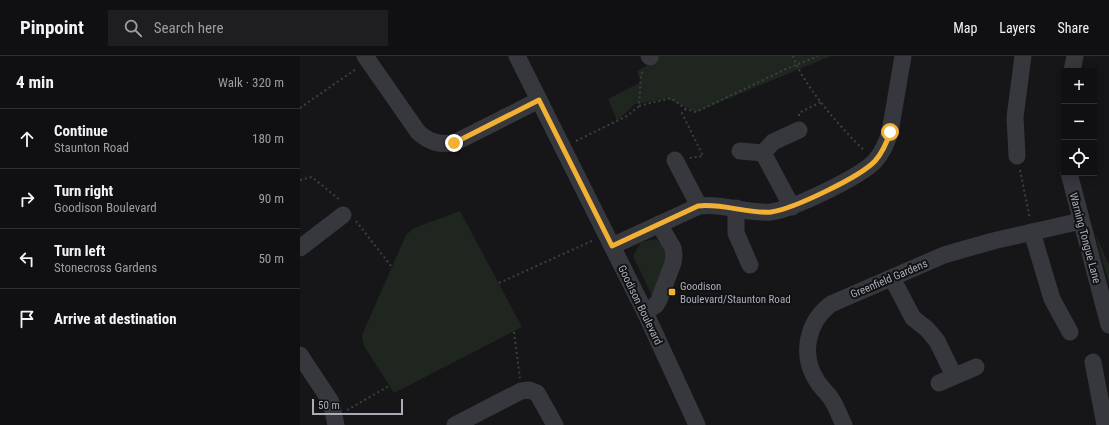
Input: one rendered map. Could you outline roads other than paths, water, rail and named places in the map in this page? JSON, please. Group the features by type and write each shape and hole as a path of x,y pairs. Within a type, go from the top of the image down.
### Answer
{"street":[{"name":"Goodison Boulevard","path":"517,56 645,312 697,425"},
{"path":"609,240 659,224 698,206 708,205 771,212 792,207 864,171 876,160 886,143 890,132 903,56"},
{"path":"1017,156 1015,117 1023,56"},
{"path":"1073,68 1075,56"},
{"path":"366,58 418,132 424,137 442,144 454,143 539,100"},
{"path":"740,151 763,152 773,142 799,130"},
{"path":"763,152 792,207"},
{"path":"675,160 698,206"},
{"name":"Warning Tongue Lane","path":"1070,176 1109,325"},
{"path":"736,208 736,233 750,265"},
{"path":"300,248 346,212"},
{"name":"Greenfield Gardens","path":"844,425 832,400 816,380 807,352 809,336 814,322 820,312 830,304 944,255 993,241 1081,221"},
{"path":"645,312 656,305 659,300 673,263 673,248 659,224"},
{"path":"1032,232 1052,299 1070,332"},
{"path":"892,278 914,318 937,340 947,380 976,367"},
{"path":"300,356 325,390 331,402 336,421"},
{"path":"1093,362 1105,425"},
{"path":"455,425 521,391 529,390 537,393 555,425"}],"place":[{"name":"Goodison Boulevard/Staunton Road","path":"672,292"}]}
